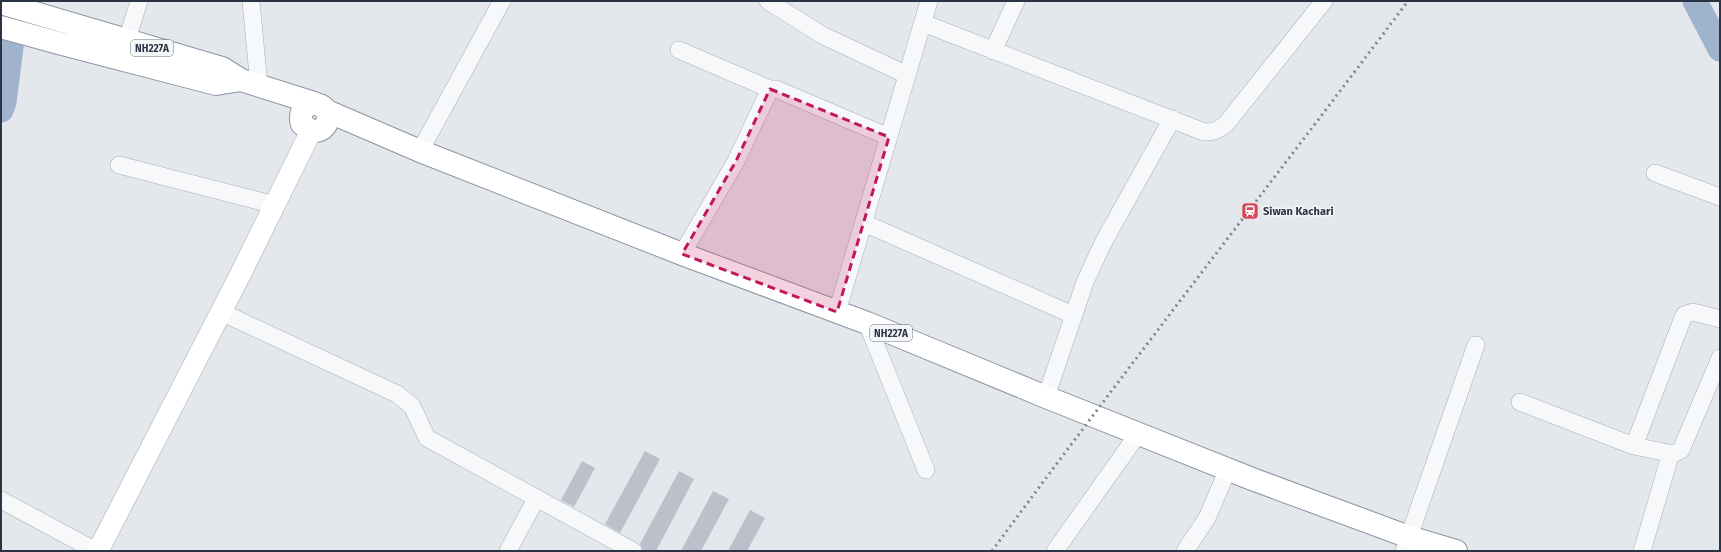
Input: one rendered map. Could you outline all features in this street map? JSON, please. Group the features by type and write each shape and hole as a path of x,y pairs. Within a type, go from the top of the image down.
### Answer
{"highway":[{"name":"NH227A","path":"1,3 222,68 250,83 320,107 420,151 682,254 867,323 1046,397 1228,469 1406,544 1456,551"},
{"name":"NH227A","path":"1,26 62,44 216,84 250,83"},
{"path":"311,131 320,130 324,127 328,120 320,107"}],"main road":[{"path":"97,551 221,312 311,131"}],"street":[{"path":"127,40 139,1"},
{"path":"250,83 251,1"},
{"path":"420,151 502,1"},
{"path":"768,1 822,35 907,75"},
{"path":"837,312 929,1"},
{"path":"994,51 1016,1"},
{"path":"923,24 1204,132 1218,130 1226,124 1324,1"},
{"path":"679,50 770,89 776,89 889,137"},
{"path":"682,254 736,161 770,89"},
{"path":"1046,397 1084,282 1103,243 1172,120"},
{"path":"119,165 275,205"},
{"path":"1655,173 1720,197"},
{"path":"864,223 1073,315"},
{"path":"221,312 397,394 412,406 427,438 631,551"},
{"path":"1634,446 1684,315 1693,312 1720,319"},
{"path":"867,323 926,470"},
{"path":"1406,544 1476,345"},
{"path":"1520,402 1634,446 1673,454 1681,450 1720,358"},
{"path":"1055,551 1138,434"},
{"path":"1642,551 1671,453"},
{"path":"1185,551 1207,518 1228,469"},
{"path":"508,551 536,499"},
{"path":"1,500 97,551"}],"highlighted area":[{"path":"770,89 889,137 837,312 682,254 736,161"}],"building":[{"path":"645,451 660,459 620,533 605,524"},
{"path":"582,461 595,468 574,507 561,500"},
{"path":"679,471 694,479 656,551 643,551 640,544"},
{"path":"713,491 729,499 701,551 681,551"},
{"path":"750,510 765,518 747,551 728,551"}],"waterway":[{"path":"1,110 4,102 17,1"},
{"path":"1695,1 1720,49"}],"railway":[{"path":"992,551 1408,1"}],"place":[{"name":"Siwan Kachari","path":"1250,211"}]}
